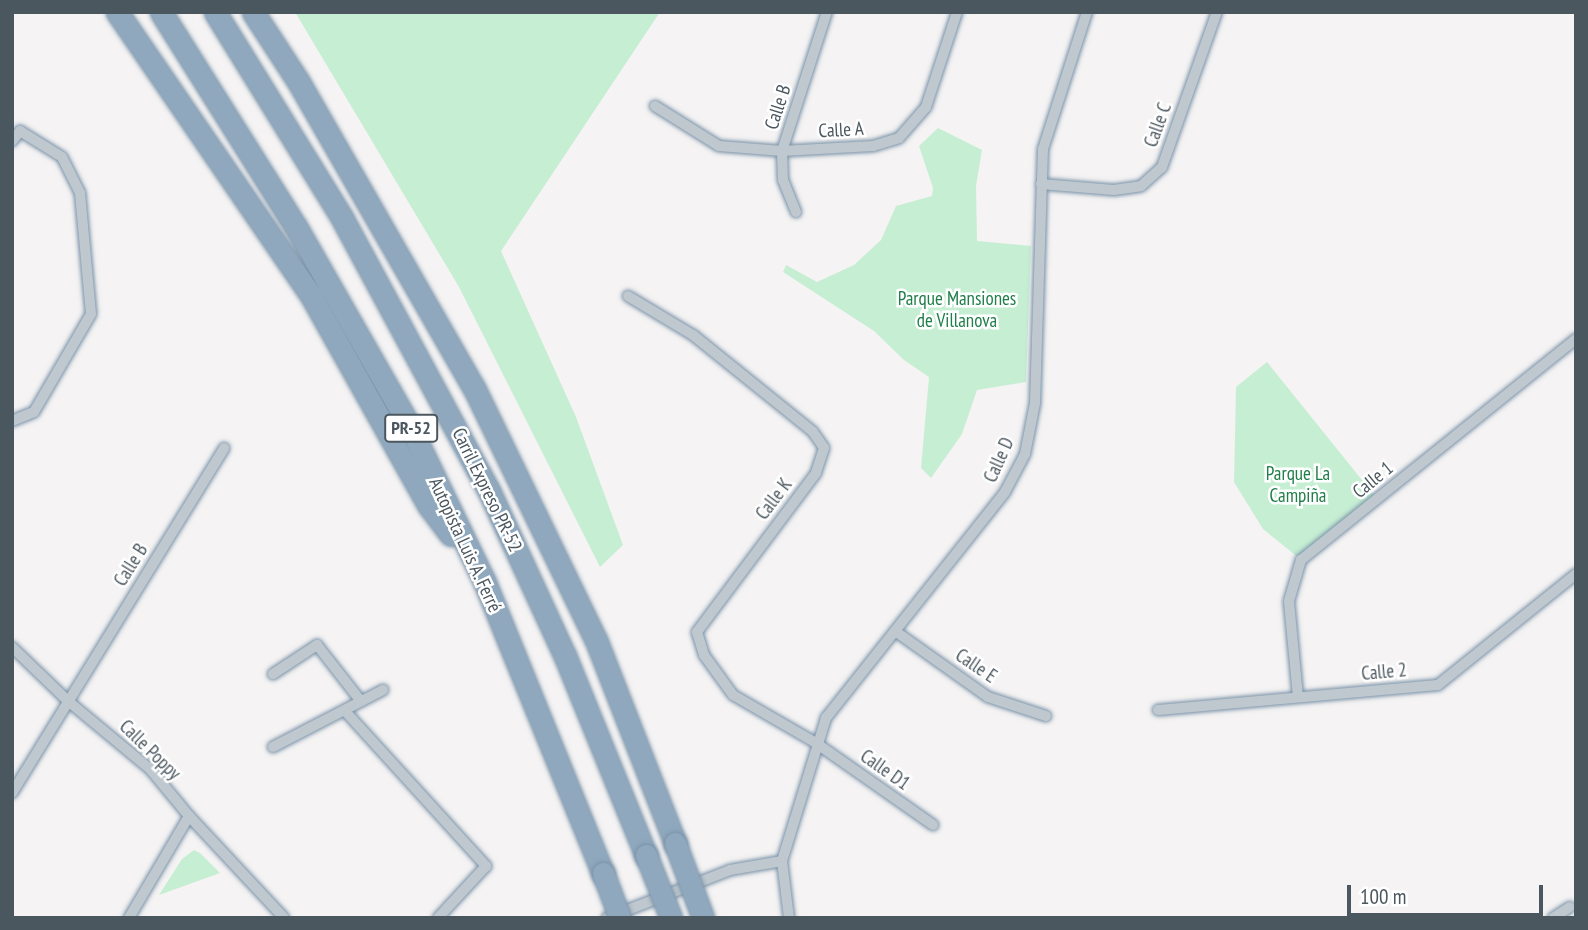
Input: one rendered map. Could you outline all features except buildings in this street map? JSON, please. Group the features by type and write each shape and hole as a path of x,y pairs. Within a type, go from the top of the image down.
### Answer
{"highway":[{"path":"117,12 312,297 429,506 485,583"},
{"name":"Autopista Luis A. Ferré","path":"161,12 366,345 411,429 485,583 550,737 620,918"},
{"name":"Carril Expreso PR-52","path":"215,12 348,229 483,479 565,656 671,918"},
{"path":"253,12 291,69 468,378 514,468 596,640 703,918"},
{"path":"265,12 291,69"}],"street":[{"name":"Calle B","path":"796,212 783,180 782,151 827,12"},
{"name":"Calle A","path":"655,106 719,146 782,151 873,146 899,138 926,107 957,12"},
{"name":"Calle D","path":"782,861 816,743 827,718 1005,492 1025,454 1035,403 1043,149 1087,12"},
{"name":"Calle C","path":"1041,184 1114,190 1141,186 1162,167 1217,12"},
{"path":"12,141 16,128 62,157 80,193 92,314 34,412 12,421"},
{"name":"Calle K","path":"628,296 693,335 813,432 824,448 816,473 697,632 704,655 733,695 816,743"},
{"name":"Calle 1","path":"1298,696 1289,601 1301,560 1576,339"},
{"name":"Calle B","path":"68,701 224,448"},
{"name":"Calle 2","path":"1157,710 1438,685 1576,574"},
{"name":"Calle E","path":"895,631 988,697 1046,716"},
{"path":"273,674 317,645 360,700"},
{"name":"Calle Poppy","path":"12,647 68,701 151,770 189,816 284,918"},
{"path":"273,747 383,690"},
{"path":"12,793 68,701"},
{"path":"345,711 486,866 438,918"},
{"name":"Calle D1","path":"816,743 933,825"},
{"path":"130,918 189,816"},
{"path":"607,918 730,870 782,861 789,918"},
{"path":"1553,918 1570,907"}],"green space":[{"path":"295,12 660,12 501,251 576,417 623,545 600,567 459,287"},
{"name":"Parque Mansiones de Villanova","path":"938,128 982,150 976,186 977,241 1031,246 1026,382 977,390 962,434 931,478 921,468 929,377 904,360 874,331 783,272 786,265 817,282 854,265 881,240 896,206 932,196 933,188 919,146"},
{"name":"Parque La Campiña","path":"1267,362 1374,495 1299,558 1263,529 1234,482 1236,387"},
{"path":"194,850 220,873 159,895 182,859"}]}
